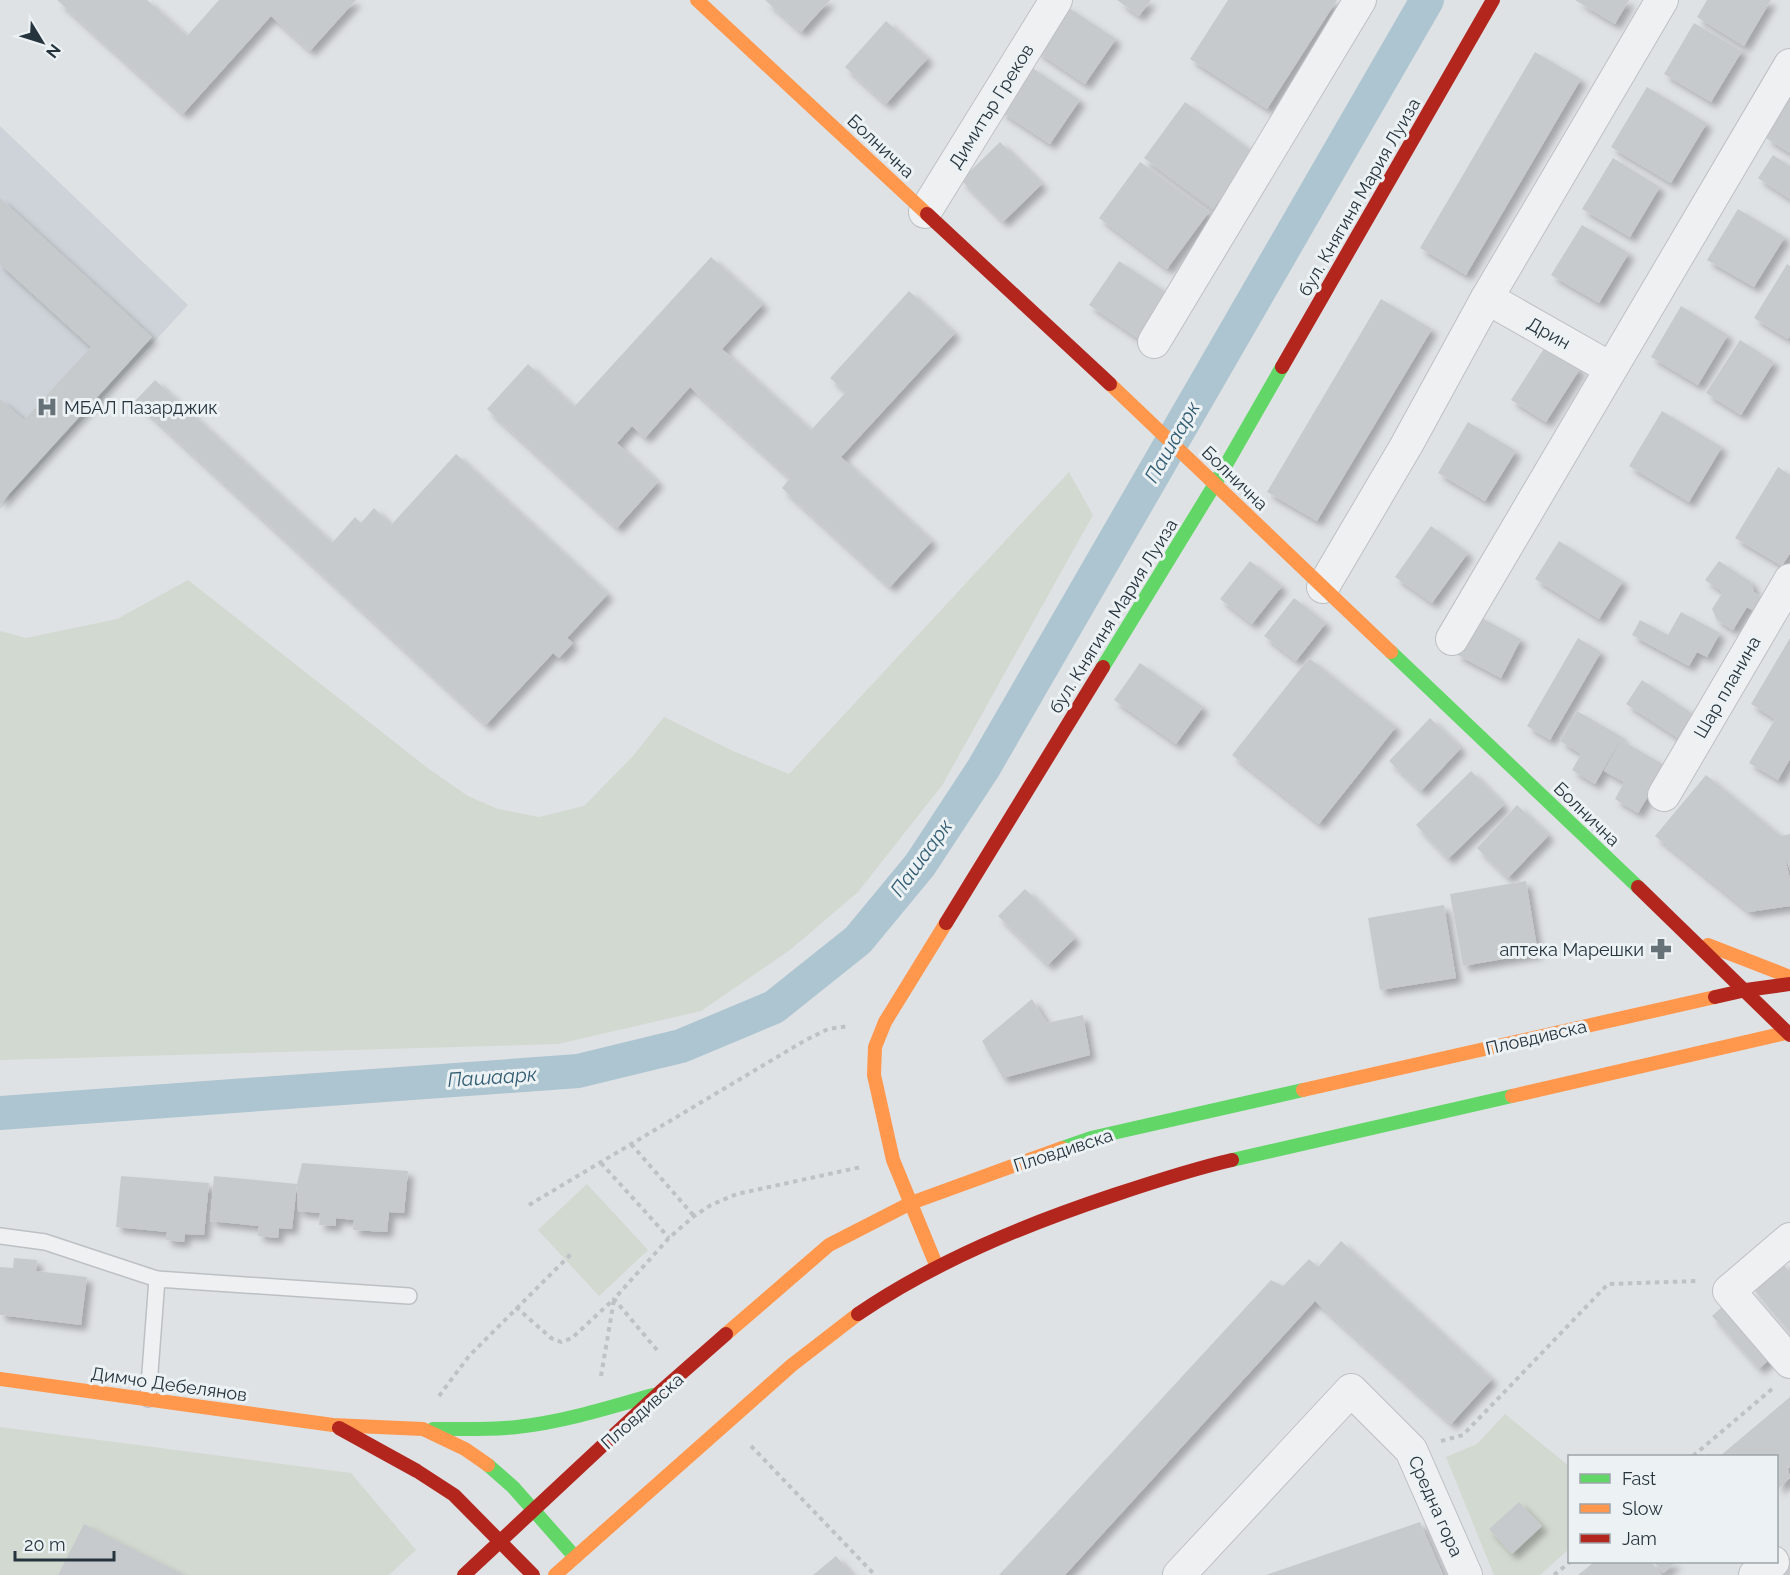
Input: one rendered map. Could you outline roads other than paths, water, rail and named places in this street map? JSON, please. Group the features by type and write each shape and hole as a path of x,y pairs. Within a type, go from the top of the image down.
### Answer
{"street":[{"name":"Болнична","path":"697,0 1130,403 1789,1033"},
{"name":"Димитър Греков","path":"925,212 1056,0"},
{"path":"1154,342 1360,0"},
{"name":"бул. Княгиня Мария Луиза","path":"937,1267 893,1160 874,1075 875,1047 885,1022 1215,484 1493,0"},
{"path":"1323,587 1406,446 1487,298 1662,0"},
{"path":"1452,639 1790,65"},
{"name":"Дрин","path":"1487,298 1610,368"},
{"name":"Шар планина","path":"1664,795 1790,580"},
{"path":"1692,939 1790,976"},
{"name":"Пловдивска","path":"464,1575 660,1392 829,1245 911,1203 1091,1137 1746,990 1790,984"},
{"path":"555,1575 811,1348 866,1308 937,1267 1018,1228 1140,1185 1222,1161 1789,1033"},
{"path":"1790,1239 1729,1291 1790,1362"},
{"name":"Димчо Дебелянов","path":"0,1379 333,1425 423,1429 465,1449 484,1461 513,1487 575,1557"},
{"name":"Средна гора","path":"1179,1575 1351,1390 1412,1449 1466,1575"},
{"path":"423,1429 481,1429 531,1425 595,1412 660,1392"},
{"name":"Димчо Дебелянов","path":"333,1425 417,1471 454,1495 533,1575"},
{"path":"1755,1575 1771,1563"}],"lane":[{"path":"0,1236 45,1242 157,1279 409,1296"},
{"path":"148,1399 157,1279"}],"waterway":[{"name":"Пашаарк","path":"0,1113 578,1071 681,1046 774,1007 858,940 920,865 983,769 1427,0"}],"place":[{"name":"МБАЛ Пазарджик","path":"47,407"},
{"name":"аптека Марешки","path":"1661,949"}]}
